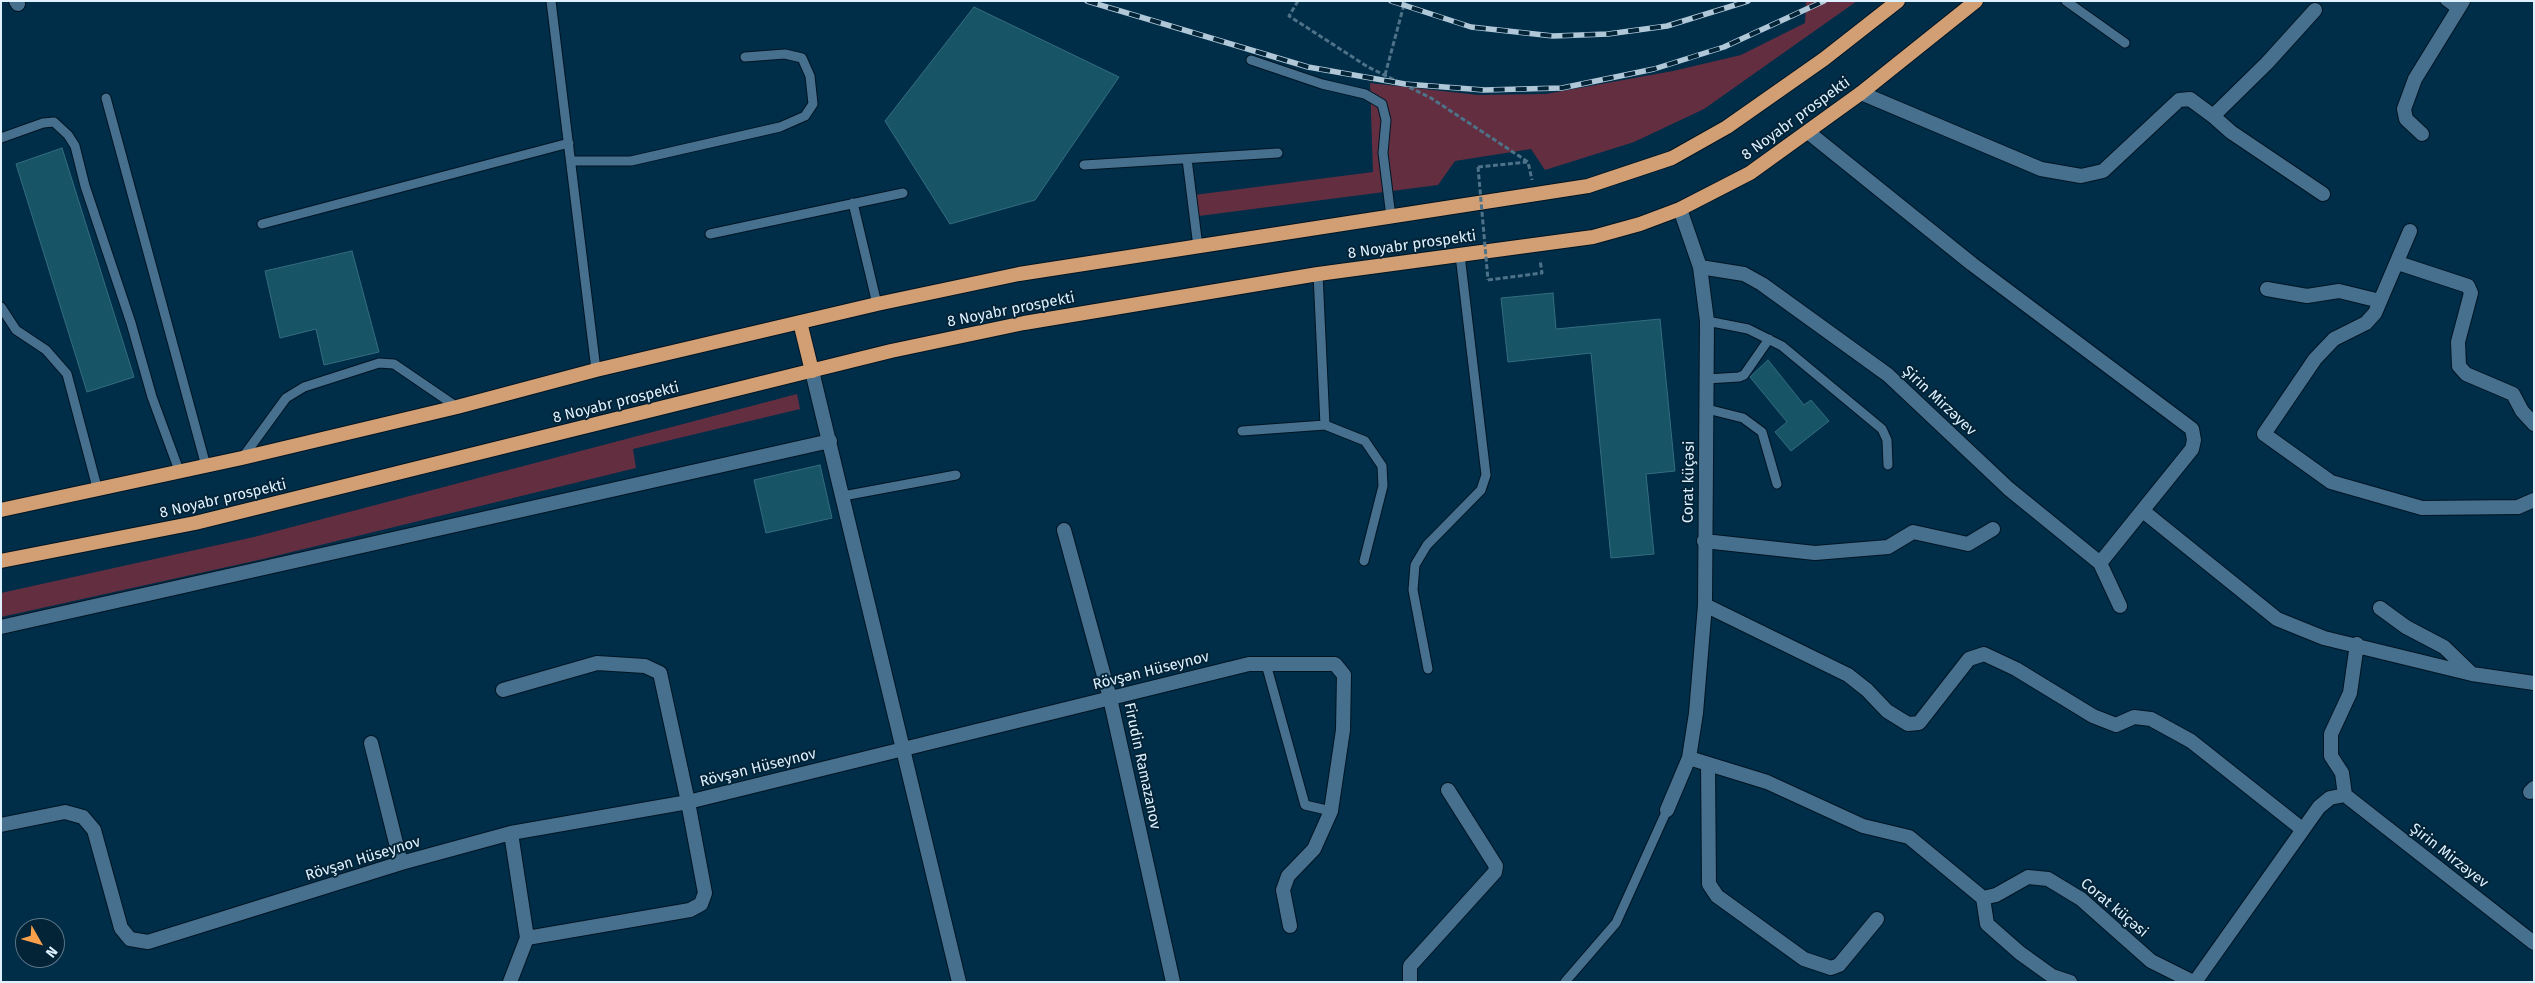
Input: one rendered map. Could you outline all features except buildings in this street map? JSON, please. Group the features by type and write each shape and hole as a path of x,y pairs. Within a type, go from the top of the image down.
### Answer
{"highway":[{"name":"8 Noyabr prospekti","path":"1,510 180,473 457,407 596,370 877,304 1018,274 1588,186 1672,158 1727,127 1776,94 1898,1"},
{"name":"8 Noyabr prospekti","path":"1,562 205,521 812,371 1024,323 1318,274 1593,237 1640,224 1680,209 1750,173 1861,93 1976,1"},
{"path":"800,322 812,371"}],"street":[{"path":"2422,134 2406,119 2404,109 2415,78 2460,6"},
{"path":"2214,116 2267,63 2315,10"},
{"path":"1861,93 2041,169 2080,176 2103,172 2178,100 2190,98 2214,116 2230,132 2322,194"},
{"path":"1808,132 1972,264 2192,430 2194,440 2192,450 2100,563"},
{"name":"Corat küçəsi","path":"1667,810 1689,758 1696,713 1705,605 1707,321 1700,266 1680,209"},
{"path":"2410,231 2375,314 2366,323 2334,339 2316,359 2264,434 2331,482 2422,508 2518,507 2534,500"},
{"path":"2398,263 2468,286 2471,293 2458,342 2459,366 2466,374 2513,394 2522,411 2534,424"},
{"name":"Şirin Mirzəyev","path":"1700,266 1744,274 1762,284 1888,375 2009,489 2100,563 2120,606"},
{"path":"2267,289 2307,296 2338,291 2380,302"},
{"path":"812,371 959,982"},
{"path":"1,627 830,441"},
{"path":"2143,511 2278,619 2324,638 2356,644 2472,674 2534,683"},
{"path":"1704,541 1815,553 1888,547 1913,532 1968,544 1993,529"},
{"name":"Firudin Ramazanov","path":"1064,530 1110,698 1172,982"},
{"path":"1705,605 1848,675 1867,690 1887,711 1908,724 1919,723 1969,659 1984,654 2016,669 2093,716 2116,725 2134,717 2151,719 2191,741 2302,829"},
{"path":"2380,608 2406,627 2444,647 2472,674"},
{"path":"2345,794 2342,773 2331,756 2331,734 2350,693 2356,644"},
{"path":"503,690 598,663 644,666 660,674 688,802 705,893 701,904 690,910 527,938"},
{"name":"Rövşən Hüseynov","path":"1,825 65,812 83,817 94,830 121,928 130,938 148,942 401,863 511,834 688,802 1250,664 1335,664 1344,675 1343,730 1331,811 1314,849 1288,876 1283,890 1290,926"},
{"path":"371,743 401,863"},
{"path":"1689,758 1767,782 1864,826 1909,837 1983,898 1987,924 2020,953 2052,976 2070,982"},
{"path":"1708,764 1709,884 1717,896 1804,959 1831,968 1839,965 1877,918"},
{"path":"1410,982 1410,966 1495,872 1496,866 1448,790"},
{"name":"Corat küçəsi","path":"1983,898 1996,894 2028,877 2048,878 2081,899 2151,961 2194,982 2319,806 2330,798 2345,794"},
{"name":"Şirin Mirzəyev","path":"2345,794 2534,943"},
{"path":"510,982 527,938 511,834"}],"lane":[{"path":"550,1 572,161 596,370"},
{"path":"2066,1 2125,43"},
{"path":"2445,1 2460,6"},
{"path":"572,161 631,160 742,134 780,128 805,116 813,104 810,76 802,58 785,54 745,57"},
{"path":"1251,60 1322,84 1365,94 1382,104 1386,120 1383,161 1391,217"},
{"path":"106,98 206,466"},
{"path":"1,138 43,123 54,122 68,134 75,146 85,186 132,323 152,397 180,473"},
{"path":"262,224 569,143"},
{"path":"1084,165 1278,153"},
{"path":"1187,159 1198,247"},
{"path":"710,234 903,192"},
{"path":"853,203 877,304"},
{"path":"1428,669 1413,590 1415,565 1427,545 1481,490 1486,475 1460,255"},
{"path":"1318,274 1325,425"},
{"path":"1,307 16,330 51,355 67,374 98,491"},
{"path":"1707,321 1748,329 1782,346 1882,429 1887,440 1888,465"},
{"path":"1707,379 1744,375 1769,339"},
{"path":"242,458 286,398 304,387 379,362 394,364 457,407"},
{"path":"1707,410 1743,418 1762,432 1777,484"},
{"path":"1242,431 1325,425 1365,441 1382,466 1383,486 1364,560"},
{"path":"843,496 956,475"},
{"path":"1266,664 1305,805 1331,811"},
{"path":"1565,982 1616,923 1667,810"}],"path":[{"path":"1298,1 1289,16 1385,75 1431,98 1528,162 1536,195"},
{"path":"1385,75 1405,1"},
{"path":"1528,162 1478,167 1488,280 1542,273"}],"shaded area":[{"path":"1806,1 1857,1 1704,109 1634,142 1545,170 1531,149 1455,161 1438,185 1199,216 1194,195 1373,172 1370,83 1478,95 1546,94 1673,71 1741,55 1805,23"},
{"path":"797,394 800,409 633,449 636,468 263,559 1,617 1,593 254,537"}],"railway":[{"path":"1087,1 1308,67 1405,84 1484,90 1562,88 1654,69 1724,47 1824,1"},
{"path":"1391,1 1471,27 1553,36 1608,34 1667,26 1748,1"}]}
